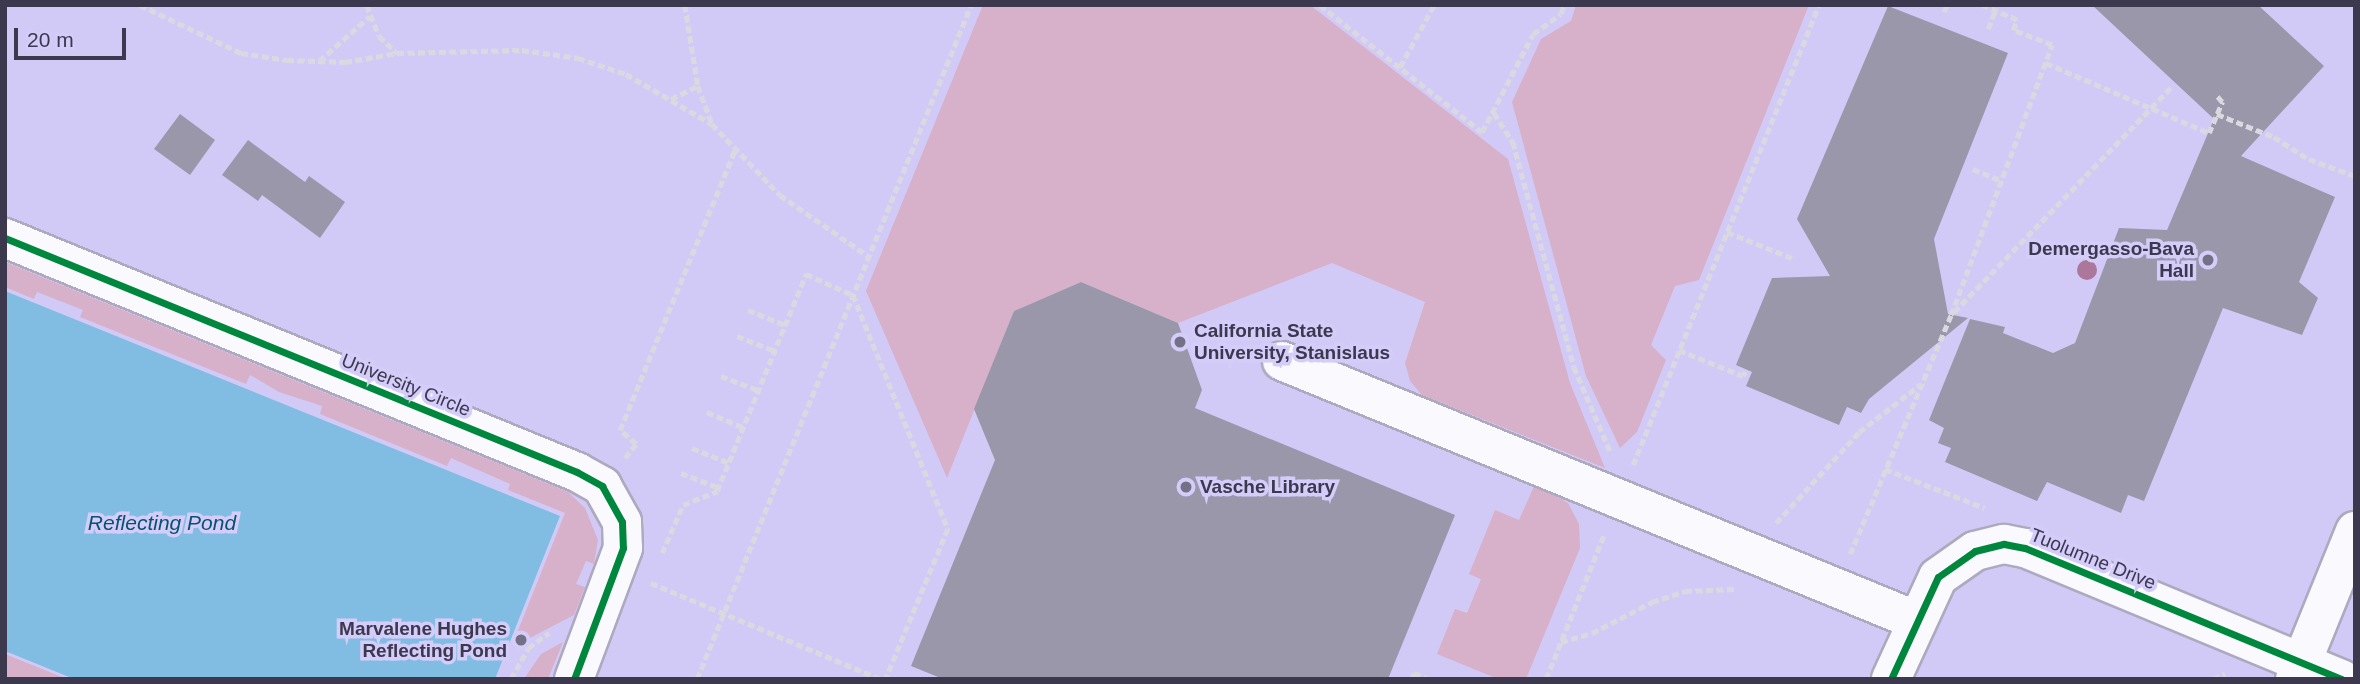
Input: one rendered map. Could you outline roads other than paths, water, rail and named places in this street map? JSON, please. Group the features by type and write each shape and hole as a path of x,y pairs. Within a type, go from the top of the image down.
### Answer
{"street":[{"name":"University Circle","path":"5,238 577,472 602,486 618,509 623,548 574,679"},
{"path":"1282,361 1622,491 1915,621"},
{"path":"2298,670 2355,531"},
{"name":"Tuolumne Drive","path":"1891,679 1929,589 1949,566 1975,551 2011,544 2298,670 2343,679"}],"water":[{"name":"Reflecting Pond","path":"5,291 560,516 495,679 74,679 5,651"}],"place":[{"name":"Demergasso-Bava Hall","path":"2208,260"},
{"name":"California State University, Stanislaus","path":"1180,342"},
{"name":"Vasche Library","path":"1186,487"},
{"name":"Marvalene Hughes Reflecting Pond","path":"521,640"}]}
